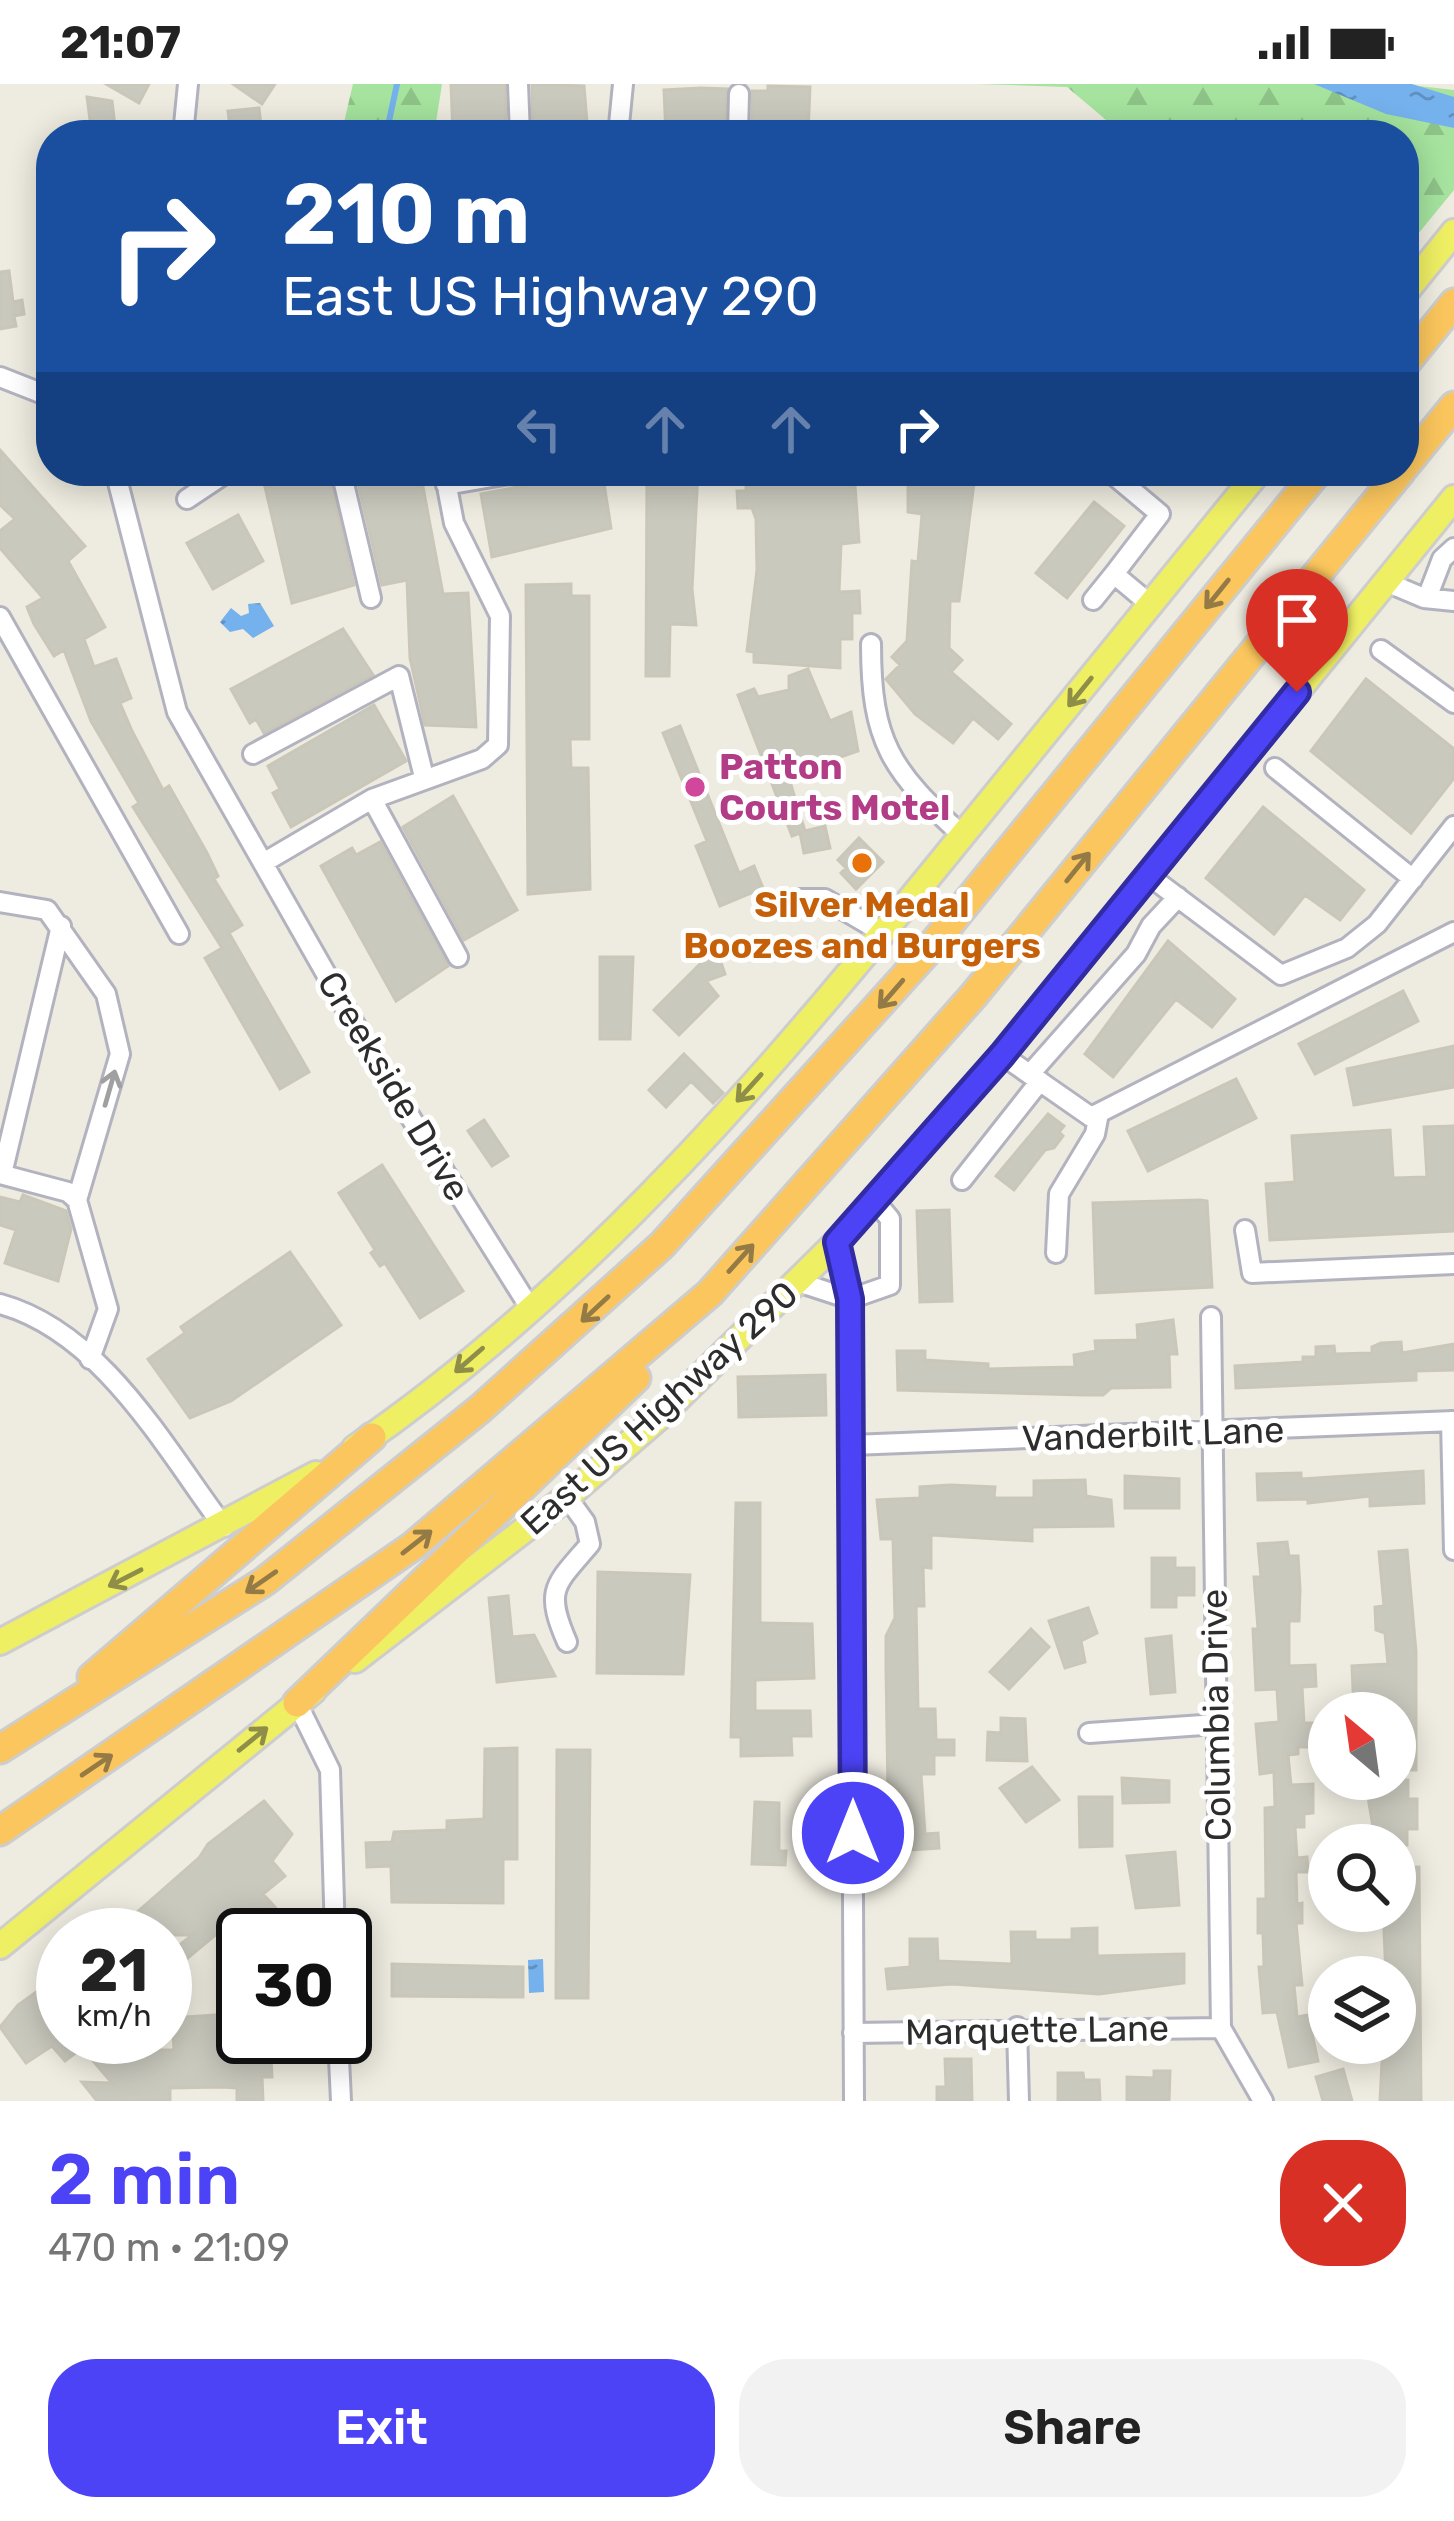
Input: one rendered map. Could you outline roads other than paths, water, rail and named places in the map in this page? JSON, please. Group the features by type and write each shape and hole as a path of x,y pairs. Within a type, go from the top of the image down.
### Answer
{"highway":[{"path":"1419,346 1454,303"},
{"path":"1419,448 1454,406"},
{"path":"7,1744 137,1666 319,1539 480,1409 662,1245 925,954 1306,486"},
{"path":"297,1703 609,1407 974,995 1388,486"},
{"path":"0,1831 413,1546 710,1293"},
{"path":"7,1744 296,1506 372,1437"}],"main road":[{"path":"1419,275 1454,232"},
{"path":"0,1642 224,1528 372,1437 530,1308 716,1126 884,933 1247,486"},
{"name":"East US Highway 290","path":"0,1946 297,1703 567,1497 671,1406 797,1282 1002,1055 1164,887 1386,582 1454,498"}],"street":[{"path":"184,120 188,84"},
{"path":"518,84 519,120"},
{"path":"619,120 623,84"},
{"path":"738,120 739,94"},
{"path":"0,377 36,391"},
{"name":"Creekside Drive","path":"119,486 177,712 379,1067 530,1308"},
{"path":"187,499 206,486"},
{"path":"345,486 371,598"},
{"path":"262,862 372,799 482,759 498,745 500,616 454,524 447,486"},
{"path":"1094,600 1160,514 1127,486"},
{"path":"1427,598 1442,559 1454,548"},
{"path":"1114,574 1150,605"},
{"path":"1386,582 1427,598 1454,601"},
{"path":"0,617 179,934"},
{"path":"871,644 871,695 885,751 922,800 963,836"},
{"path":"1382,650 1454,703"},
{"path":"253,754 399,676 424,777"},
{"path":"1275,768 1413,879"},
{"path":"372,799 458,957"},
{"path":"962,1180 1035,1077 1136,954 1164,887 1281,975 1347,948 1377,924 1454,826"},
{"path":"784,899 825,899 884,933"},
{"path":"0,902 47,910 61,926 106,994 120,1054 77,1200 107,1309 91,1360"},
{"path":"61,926 1,1174 68,1192 77,1200"},
{"path":"1002,1055 1091,1117 1454,932"},
{"path":"1056,1252 1059,1194 1095,1134 1099,1113"},
{"path":"797,1282 850,1299 890,1285 890,1220 875,1201"},
{"path":"1245,1229 1252,1274 1454,1264"},
{"path":"837,1242 850,1299 854,2101"},
{"path":"0,1304 32,1313 111,1376 224,1528"},
{"name":"Columbia Drive","path":"1211,1317 1221,2028 1263,2101"},
{"path":"1453,1421 1454,1550"},
{"name":"Vanderbilt Lane","path":"852,1445 1453,1421"},
{"path":"567,1497 585,1522 590,1544 553,1587 553,1609 567,1642"},
{"path":"297,1703 330,1770 333,1908"},
{"path":"1089,1733 1217,1724"},
{"path":"1017,2027 1019,2101"},
{"name":"Marquette Lane","path":"854,2033 1017,2027 1221,2028"}],"water":[{"path":"1314,84 1412,84 1454,97 1454,128 1386,114"},
{"path":"260,603 274,626 253,638 243,629 230,632 220,622 231,608 241,616 249,613 248,604"},
{"path":"543,1959 544,1992 529,1993 528,1960"}],"waterway":[{"path":"389,120 397,84"}],"place":[{"name":"Patton Courts Motel","path":"695,787"},
{"name":"Silver Medal Boozes and Burgers","path":"862,863"}]}
